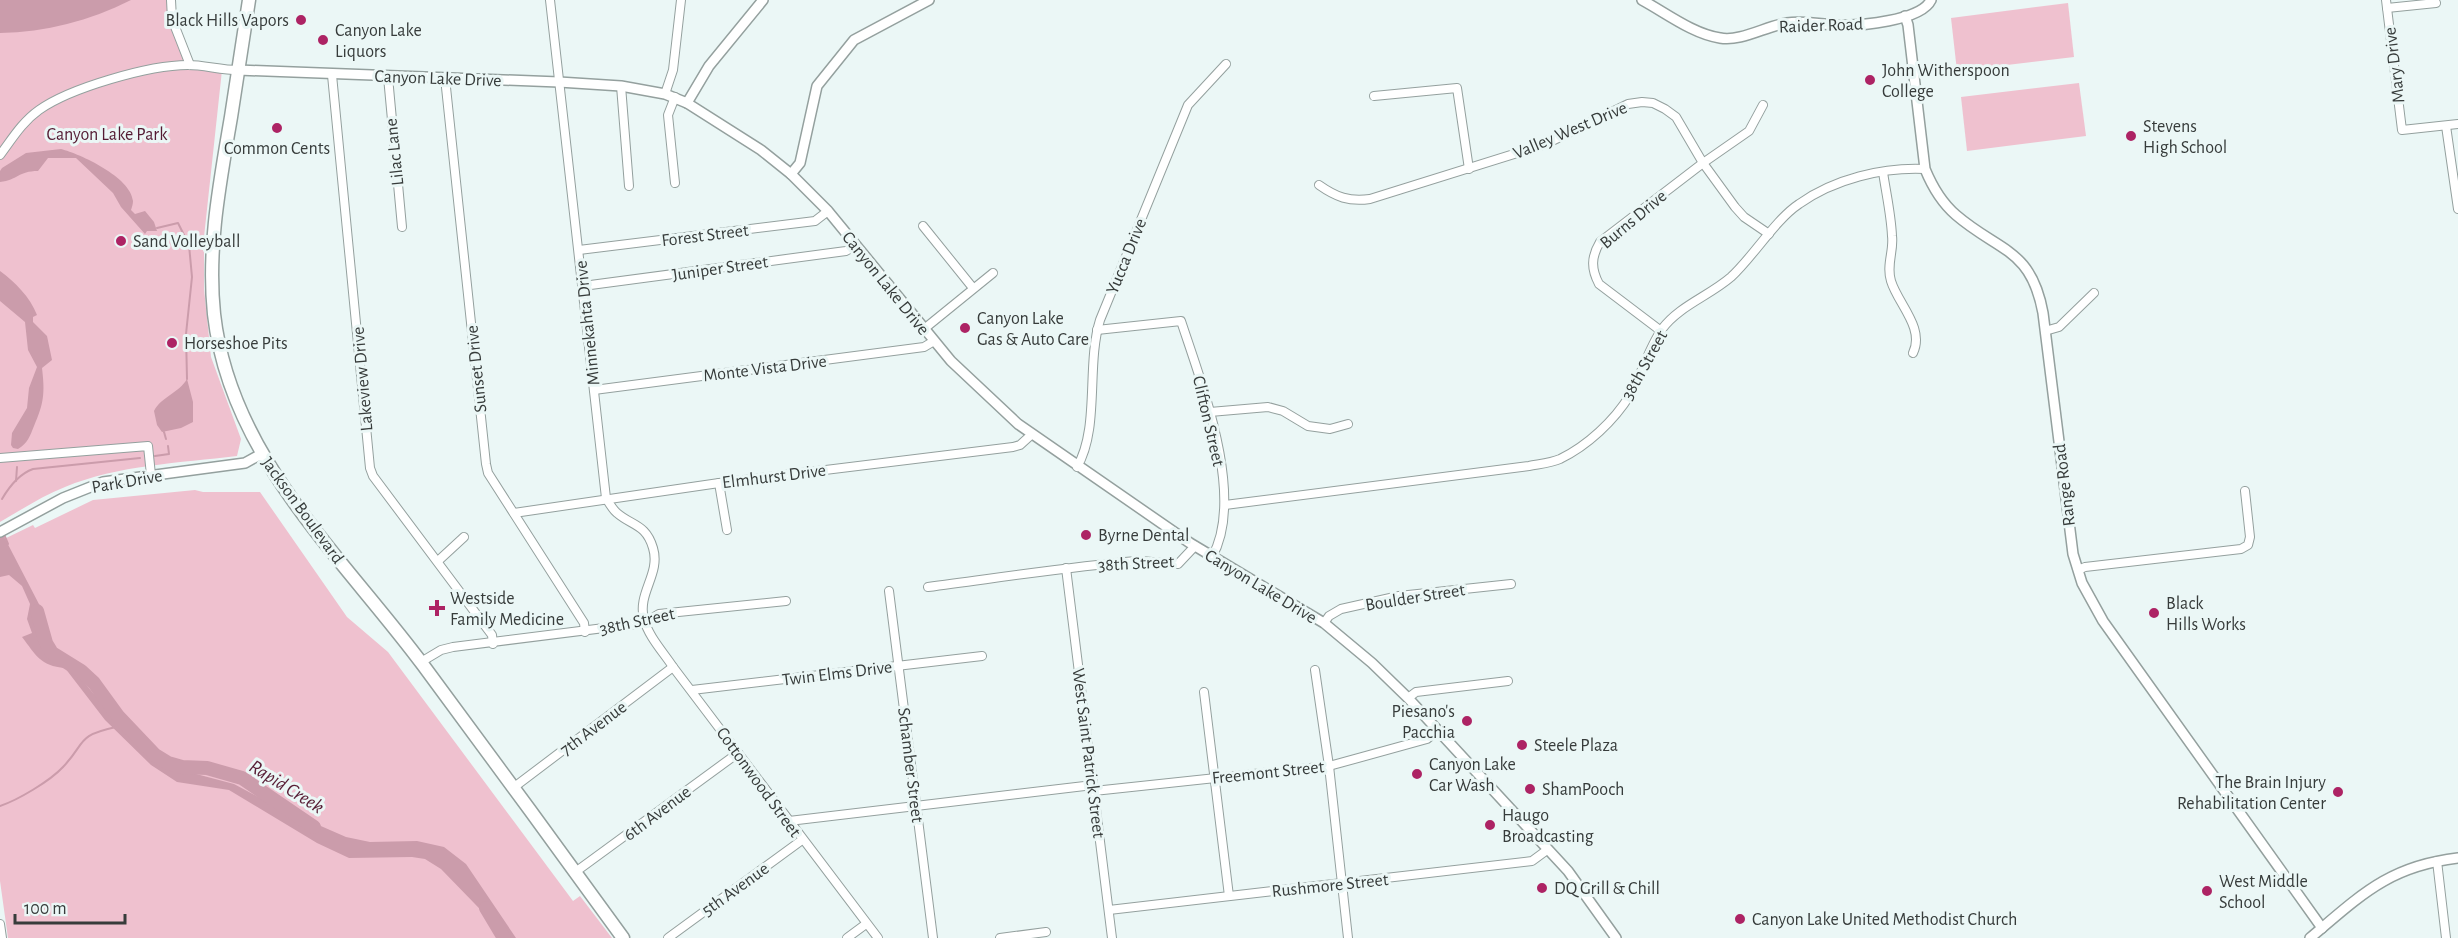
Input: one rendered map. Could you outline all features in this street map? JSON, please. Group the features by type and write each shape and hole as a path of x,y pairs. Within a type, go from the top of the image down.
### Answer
{"main road":[{"name":"Jackson Boulevard","path":"249,0 214,225 212,280 214,317 220,351 237,401 262,453 287,494 311,527 421,662 623,938"}],"street":[{"path":"171,0 174,26 190,65"},
{"name":"Minnekahta Drive","path":"550,0 606,498"},
{"path":"675,183 668,115 681,0"},
{"path":"687,103 709,66 763,0"},
{"path":"791,174 800,163 817,86 854,40 929,0"},
{"name":"Raider Road","path":"1642,0 1696,29 1723,39 1787,23 1855,25 1905,16 1925,10 1931,0"},
{"path":"2387,4 2436,3"},
{"name":"Mary Drive","path":"2387,4 2403,130 2446,126"},
{"name":"Range Road","path":"1905,16 1908,25 1925,169 1930,181 1950,209 2005,247 2025,266 2038,290 2069,528 2078,570 2089,597 2103,621 2322,928"},
{"name":"Yucca Drive","path":"1077,467 1087,445 1097,330 1188,105 1226,64"},
{"name":"Canyon Lake Drive","path":"0,155 29,118 57,100 119,78 190,65 333,75 621,86 670,96 687,103 761,150 791,174 828,211 934,341 977,388 1031,435 1212,557 1324,623 1361,653 1408,698 1568,871 1616,938"},
{"name":"Lakeview Drive","path":"333,75 370,468 373,476 492,635 493,644"},
{"name":"Lilac Lane","path":"388,77 402,227"},
{"name":"Sunset Drive","path":"445,78 488,473 584,623 585,632"},
{"path":"621,86 629,186"},
{"path":"1374,96 1457,88 1469,169"},
{"name":"Valley West Drive","path":"1319,185 1335,196 1358,201 1385,195 1546,144 1628,104 1653,103 1676,117 1703,163 1734,207 1744,217 1769,234"},
{"path":"1703,163 1749,131 1763,105"},
{"path":"2458,124 2446,126 2458,209"},
{"name":"Burns Drive","path":"1661,331 1599,284 1593,274 1594,252 1600,242 1703,163"},
{"name":"38th Street","path":"1225,505 1529,466 1558,460 1577,449 1616,413 1630,395 1661,331 1683,309 1705,297 1732,276 1798,204 1834,186 1883,172 1925,169"},
{"path":"1883,172 1893,238 1888,262 1890,280 1917,331 1917,345 1913,352"},
{"name":"Forest Street","path":"579,250 815,221 828,211"},
{"path":"923,226 973,288"},
{"name":"Juniper Street","path":"583,286 846,252 855,246"},
{"path":"924,329 993,273"},
{"path":"2045,331 2059,327 2094,293"},
{"name":"Clifton Street","path":"1097,330 1181,321 1218,441 1225,505 1217,548 1212,557"},
{"name":"Monte Vista Drive","path":"594,390 924,347 934,341"},
{"path":"1210,412 1268,407 1283,411 1308,426 1330,429 1348,424"},
{"name":"Elmhurst Drive","path":"514,513 719,483 1013,447 1020,445 1031,435"},
{"path":"0,458 148,446 151,475"},
{"name":"Park Drive","path":"0,532 88,487 116,480 245,463 262,453"},
{"path":"719,483 727,530"},
{"path":"2078,570 2085,567 2241,549 2248,545 2250,537 2245,491"},
{"path":"606,498 616,513 634,522 645,532 653,547 656,562 653,576 643,599 644,623"},
{"path":"438,561 464,537"},
{"name":"38th Street","path":"928,587 1066,568 1141,561 1167,565 1178,564 1195,546"},
{"name":"West Saint Patrick Street","path":"1066,568 1112,938"},
{"name":"Boulder Street","path":"1324,623 1329,616 1341,609 1399,596 1511,584"},
{"name":"Schamber Street","path":"889,591 933,938"},
{"name":"38th Street","path":"421,662 441,650 644,623 659,614 786,601"},
{"name":"Cottonwood Street","path":"644,623 673,667 878,938"},
{"name":"Twin Elms Drive","path":"692,690 982,656"},
{"name":"7th Avenue","path":"513,788 673,667"},
{"path":"1315,670 1329,766 1348,938"},
{"path":"1408,698 1416,692 1508,681"},
{"path":"1204,692 1228,896"},
{"name":"Freemont Street","path":"789,821 1093,788 1329,766 1427,739 1437,731"},
{"name":"6th Avenue","path":"574,873 738,753"},
{"name":"5th Avenue","path":"668,938 802,840"},
{"name":"Rushmore Street","path":"1109,910 1532,861 1547,850"},
{"path":"2310,938 2358,898 2390,877 2412,867 2458,858"},
{"path":"2437,861 2446,938"},
{"path":"0,924 2,938"},
{"path":"848,938 866,924"},
{"path":"1000,938 1047,932"}],"green space":[{"name":"Canyon Lake Park","path":"0,0 171,0 190,65 222,70 204,237 204,289 211,357 241,439 237,456 128,469 106,474 65,487 0,522"},
{"path":"2068,3 2074,57 1957,71 1951,18"},
{"path":"2079,83 2086,136 1967,151 1961,97"},
{"path":"195,490 260,492 347,617 388,652 573,901 580,896 612,938 8,938 0,881 0,541 33,525 35,528 93,500"}],"shaded area":[{"path":"0,0 131,0 99,14 67,24 51,28 0,33"},
{"path":"61,149 92,161 124,183 133,201 131,210 135,214 145,211 154,222 157,231 147,231 145,234 121,207 113,193 76,158 48,158 38,171 26,172 0,182 2,168 26,153"},
{"path":"0,271 30,302 37,315 33,317 33,322 47,336 52,360 42,368 43,398 37,418 28,439 18,449 11,445 12,433 27,408 29,388 37,367 28,350 25,322 0,301"},
{"path":"187,379 193,402 193,422 181,428 162,432 157,425 154,411"},
{"path":"0,529 41,608 43,621 40,639 73,661 78,675 93,693 166,766 234,784 275,806 346,837 370,842 417,841 444,847 466,864 516,938 508,938 441,869 425,859 412,857 349,858 317,843 229,790 177,782 151,765 105,720 65,668 44,662 22,637 32,633 27,619 30,604 22,586 9,575 0,577"}],"waterway":[{"path":"157,228 178,223 189,245 192,277 186,334 187,379"},
{"path":"164,432 166,439"},
{"path":"155,456 169,454 168,446"},
{"path":"2,499 15,481 33,469 140,458"},
{"path":"16,481 17,467"},
{"path":"3,532 8,544"},
{"name":"Rapid Creek","path":"37,611 46,643 52,653 81,671 94,683 118,716 155,755 168,763 182,767 207,768 242,778 314,827"},
{"path":"0,806 24,795 50,778 63,767 88,737 116,727"},
{"name":"Rapid Creek","path":"486,908 504,938"}],"place":[{"name":"Black Hills Vapors","path":"301,20"},
{"name":"Canyon Lake Liquors","path":"323,40"},
{"name":"John Witherspoon College","path":"1870,80"},
{"name":"Common Cents","path":"277,128"},
{"name":"Stevens High School","path":"2131,136"},
{"name":"Sand Volleyball","path":"121,241"},
{"name":"Canyon Lake Gas & Auto Care","path":"965,328"},
{"name":"Horseshoe Pits","path":"172,343"},
{"name":"Byrne Dental","path":"1086,535"},
{"name":"Westside Family Medicine","path":"437,608"},
{"name":"Black Hills Works","path":"2154,613"},
{"name":"Piesano's Pacchia","path":"1467,721"},
{"name":"Steele Plaza","path":"1522,745"},
{"name":"Canyon Lake Car Wash","path":"1417,774"},
{"name":"ShamPooch","path":"1530,789"},
{"name":"The Brain Injury Rehabilitation Center","path":"2338,792"},
{"name":"Haugo Broadcasting","path":"1490,825"},
{"name":"DQ Grill & Chill","path":"1542,888"},
{"name":"West Middle School","path":"2207,891"},
{"name":"Canyon Lake United Methodist Church","path":"1740,919"}]}
